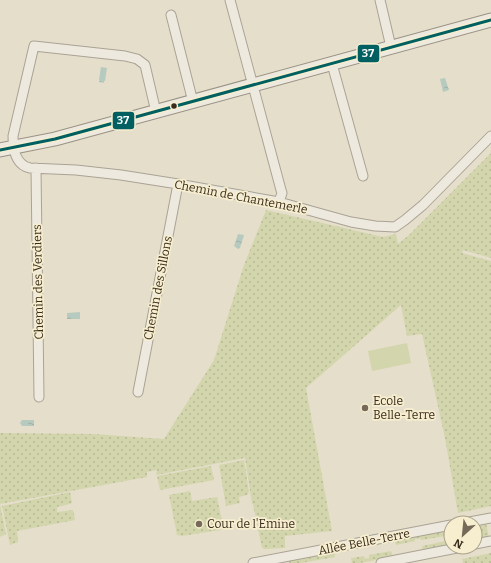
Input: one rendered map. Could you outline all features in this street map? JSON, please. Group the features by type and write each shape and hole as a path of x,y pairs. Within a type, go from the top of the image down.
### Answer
{"main road":[{"path":"0,150 62,137 491,20"}],"street":[{"path":"230,0 282,193 280,202"},
{"path":"380,0 391,47"},
{"path":"171,15 193,102"},
{"path":"14,147 14,133 34,46 125,56 137,59 145,65 156,112"},
{"path":"332,64 363,176"},
{"name":"Chemin de Chantemerle","path":"14,147 17,158 25,167 76,170 121,175 178,184 280,202 351,222 375,226 395,227 422,205 491,136"},
{"name":"Chemin des Verdiers","path":"36,168 39,397"},
{"name":"Chemin des Sillons","path":"138,392 178,184"},
{"name":"Allée Belle-Terre","path":"252,563 443,527"},
{"name":"Allée Belle-Terre","path":"381,563 443,551"}],"green space":[{"path":"491,153 491,258 463,250 462,253 491,261 491,506 458,513 445,438 422,334 407,336 401,305 306,388 332,531 285,536 285,548 262,548 252,504 245,458 156,475 157,470 147,472 147,477 0,504 0,433 93,434 164,439 214,360 244,265 266,210 383,237 396,234 398,244 409,235"},
{"path":"407,343 411,363 372,371 368,351"},
{"path":"244,460 249,492 247,495 239,497 240,503 226,506 219,465"},
{"path":"211,466 214,480 160,490 157,476"},
{"path":"190,491 192,501 217,497 223,526 220,530 182,536 177,535 169,495"},
{"path":"70,492 72,503 57,507 57,512 73,510 75,520 17,531 18,542 10,545 2,506"},
{"path":"0,504 6,534 0,537"},
{"path":"486,522 489,539 483,540 483,523"},
{"path":"443,530 443,536 421,540 420,538 415,539 415,541 396,545 394,539"},
{"path":"443,542 443,547 423,551 422,546"},
{"path":"334,551 335,557 301,563 289,563 288,559"},
{"path":"391,551 393,557 352,563 351,558 364,556 365,559 369,558 369,555"},
{"path":"491,553 491,563 463,563 462,559"}],"water":[{"path":"101,67 107,68 104,83 99,82"},
{"path":"445,78 449,90 443,92 440,79"},
{"path":"238,234 244,235 240,248 238,249 234,246"},
{"path":"80,312 80,319 67,319 67,313"},
{"path":"22,420 34,420 34,426 22,426 20,423"}],"transit line":[{"name":"37","path":"0,150 55,139 491,20"}],"place":[{"name":"Ecole Belle-Terre","path":"365,408"},
{"name":"Cour de l'Emine","path":"199,524"}]}
